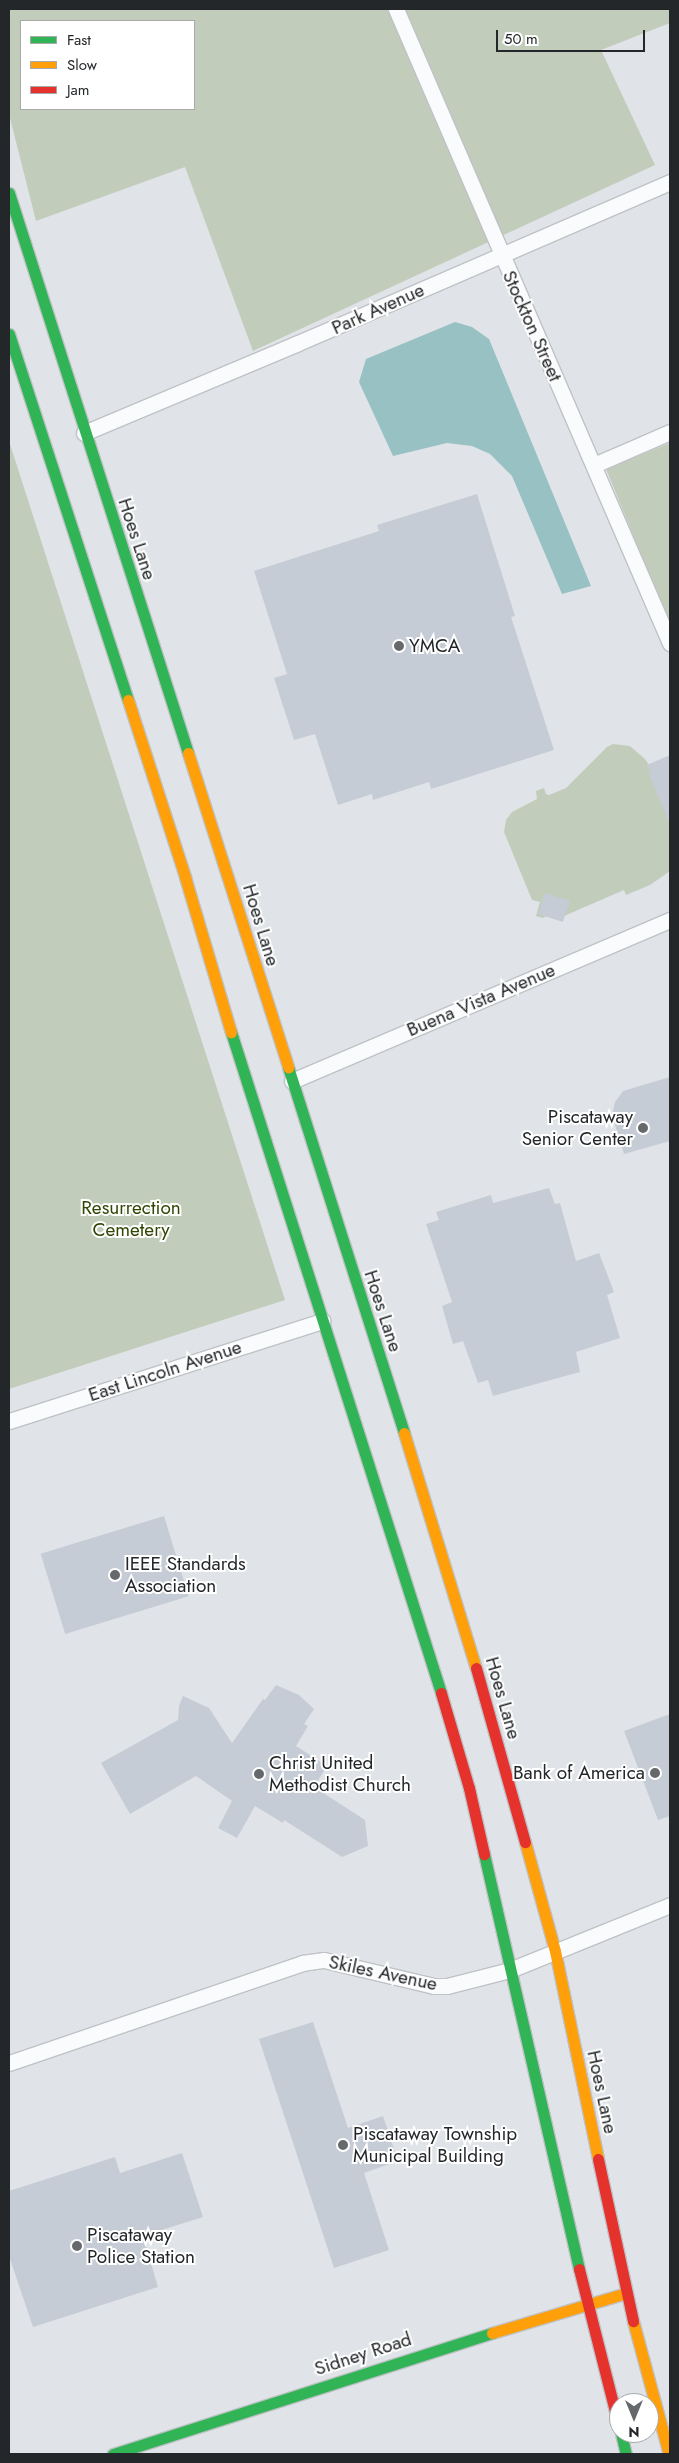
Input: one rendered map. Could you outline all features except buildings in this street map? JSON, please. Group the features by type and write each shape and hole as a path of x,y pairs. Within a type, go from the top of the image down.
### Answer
{"main road":[{"name":"Hoes Lane","path":"9,193 464,1624 555,1952 626,2293 670,2454"},
{"path":"9,334 185,877 250,1096 423,1632 469,1788 587,2305 610,2393"},
{"name":"Sidney Road","path":"113,2454 403,2360 626,2293"}],"street":[{"name":"Stockton Street","path":"396,9 670,643"},
{"name":"Park Avenue","path":"84,433 296,344 670,182"},
{"path":"594,465 670,432"},
{"name":"Buena Vista Avenue","path":"292,1081 670,920"},
{"name":"East Lincoln Avenue","path":"9,1421 322,1321"},
{"name":"Skiles Avenue","path":"9,2064 314,1960 324,1960 434,1986 447,1986 510,1970 670,1905"}],"green space":[{"path":"9,9 670,9 670,23 601,50 655,165 253,351 185,167 36,221 9,114"},
{"name":"Resurrection Cemetery","path":"9,441 285,1300 9,1389"},
{"path":"670,443 670,625 606,469"},
{"path":"613,744 630,746 649,765 670,816 670,871 650,885 626,895 624,890 564,916 569,901 543,918 536,916 540,902 532,900 504,832 506,820 512,812 537,799 536,791 544,788 546,794 549,795 566,788 607,747"}],"water":[{"path":"455,322 472,327 489,339 591,586 562,594 512,476 490,454 472,446 447,443 393,456 359,382 366,359"}],"traffic: fast":[{"path":"9,193 188,753"},
{"path":"9,334 128,700"},
{"path":"231,1032 441,1693"},
{"path":"288,1067 404,1433"},
{"path":"484,1854 579,2269"},
{"path":"113,2454 492,2333"},
{"path":"623,2443 626,2454"}],"traffic: slow":[{"path":"128,700 185,877 231,1032"},
{"path":"188,753 288,1067"},
{"path":"404,1433 476,1668"},
{"path":"525,1842 555,1951 598,2159"},
{"path":"492,2333 626,2293"},
{"path":"633,2321 669,2454"}],"traffic: jam":[{"path":"476,1668 525,1842"},
{"path":"441,1693 469,1788 484,1854"},
{"path":"598,2159 633,2321"},
{"path":"579,2269 610,2393"}],"place":[{"name":"YMCA","path":"399,646"},
{"name":"Piscataway Senior Center","path":"643,1128"},
{"name":"IEEE Standards Association","path":"115,1575"},
{"name":"Bank of America","path":"655,1773"},
{"name":"Christ United Methodist Church","path":"259,1774"},
{"name":"Piscataway Township Municipal Building","path":"343,2145"},
{"name":"Piscataway Police Station","path":"77,2246"}]}
